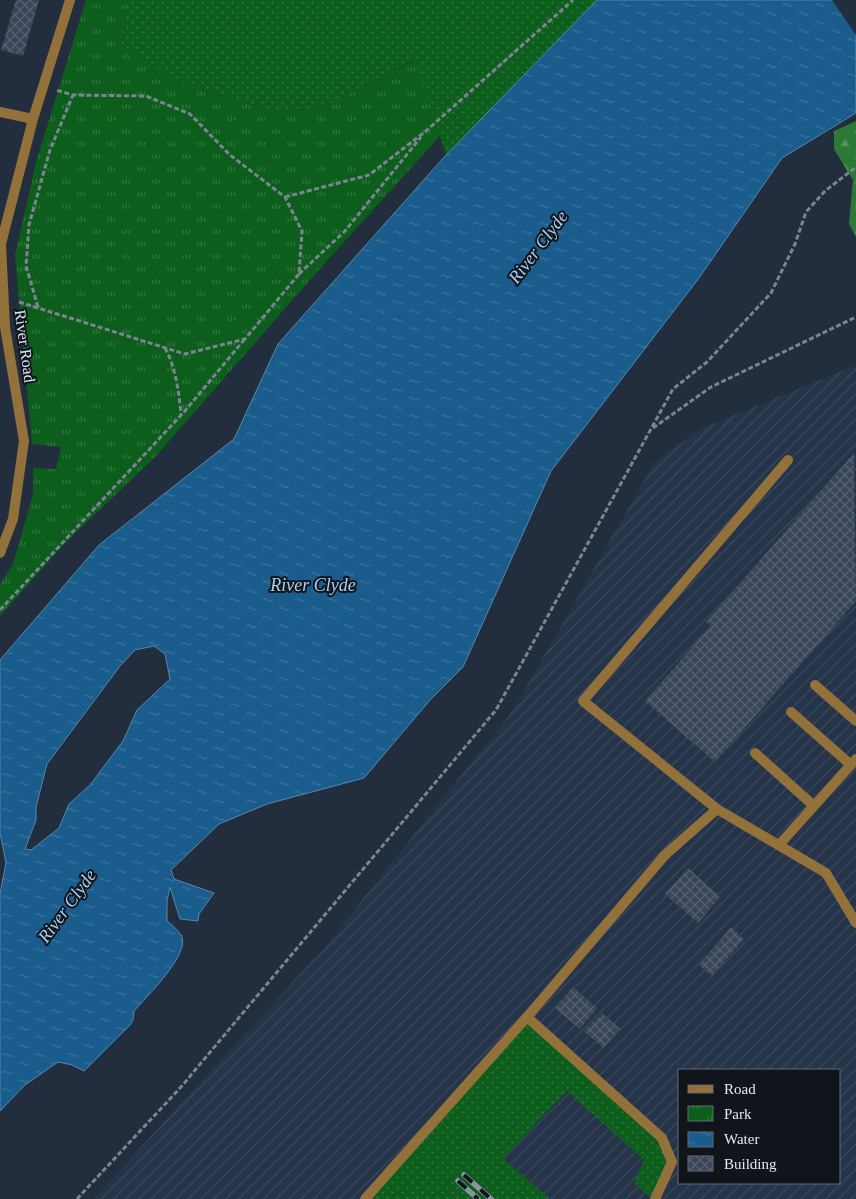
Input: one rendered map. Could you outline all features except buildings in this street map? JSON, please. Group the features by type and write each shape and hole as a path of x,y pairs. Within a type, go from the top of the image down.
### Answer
{"street":[{"name":"River Road","path":"0,553 13,519 24,441 3,327 4,298 1,244 33,119 70,0"},
{"path":"0,112 33,119"},
{"path":"788,460 583,701 717,809 826,873 856,923"},
{"path":"816,685 856,721"},
{"path":"779,845 853,762 791,712"},
{"path":"755,753 814,806"},
{"path":"365,1199 527,1017 665,855 717,809"},
{"path":"527,1017 662,1138 672,1162 655,1199"}],"path":[{"path":"285,197 369,176 426,132 573,0"},
{"path":"43,87 74,94 146,96 190,114 230,155 285,197 302,231 299,274"},
{"path":"39,308 26,266 29,225 50,150 74,94"},
{"path":"0,610 181,415 299,274 345,231 426,132"},
{"path":"78,1199 181,1087 496,710 673,389 707,362 771,292 795,244 806,212 825,190 856,167"},
{"path":"4,298 185,354 245,339"},
{"path":"652,428 711,387 856,317"},
{"path":"165,348 170,358 179,394 181,415"}],"shaded area":[{"path":"856,365 856,1199 93,1199 323,949 513,710 654,463 700,429"}],"green space":[{"path":"86,0 128,0 121,44 174,79 272,112 326,107 415,59 440,136 324,264 156,456 64,544 0,616 0,584 13,564 33,494 33,468 56,469 61,447 32,444 15,255 36,162"},
{"path":"128,0 597,0 446,155 414,59 326,107 272,112 174,79 121,44"},
{"path":"856,121 856,237 849,224 853,180 834,149 834,131"},
{"path":"527,1017 662,1138 672,1162 652,1199 634,1183 644,1160 567,1091 503,1158 550,1199 365,1199"}],"water":[{"name":"River Clyde","path":"597,0 856,0 856,113 782,158 699,278 551,471 463,667 430,700 364,778 267,804 219,824 171,870 174,879 214,893 199,914 198,921 180,919 170,887 167,901 167,921 180,933 183,943 174,963 157,986 134,1011 133,1020 130,1025 84,1071 72,1065 58,1062 25,1085 0,1111 0,894 6,863 0,833 0,660 99,545 234,439 278,344 446,155","holes":["154,646 165,654 170,679 137,710 123,741 90,785 69,804 59,828 31,850 25,849 36,820 36,807 47,764 120,666 135,650"]}],"pier":[{"path":"832,0 856,0 856,35"}],"railway":[{"path":"464,1175 491,1199"},
{"path":"458,1181 478,1199"}]}
